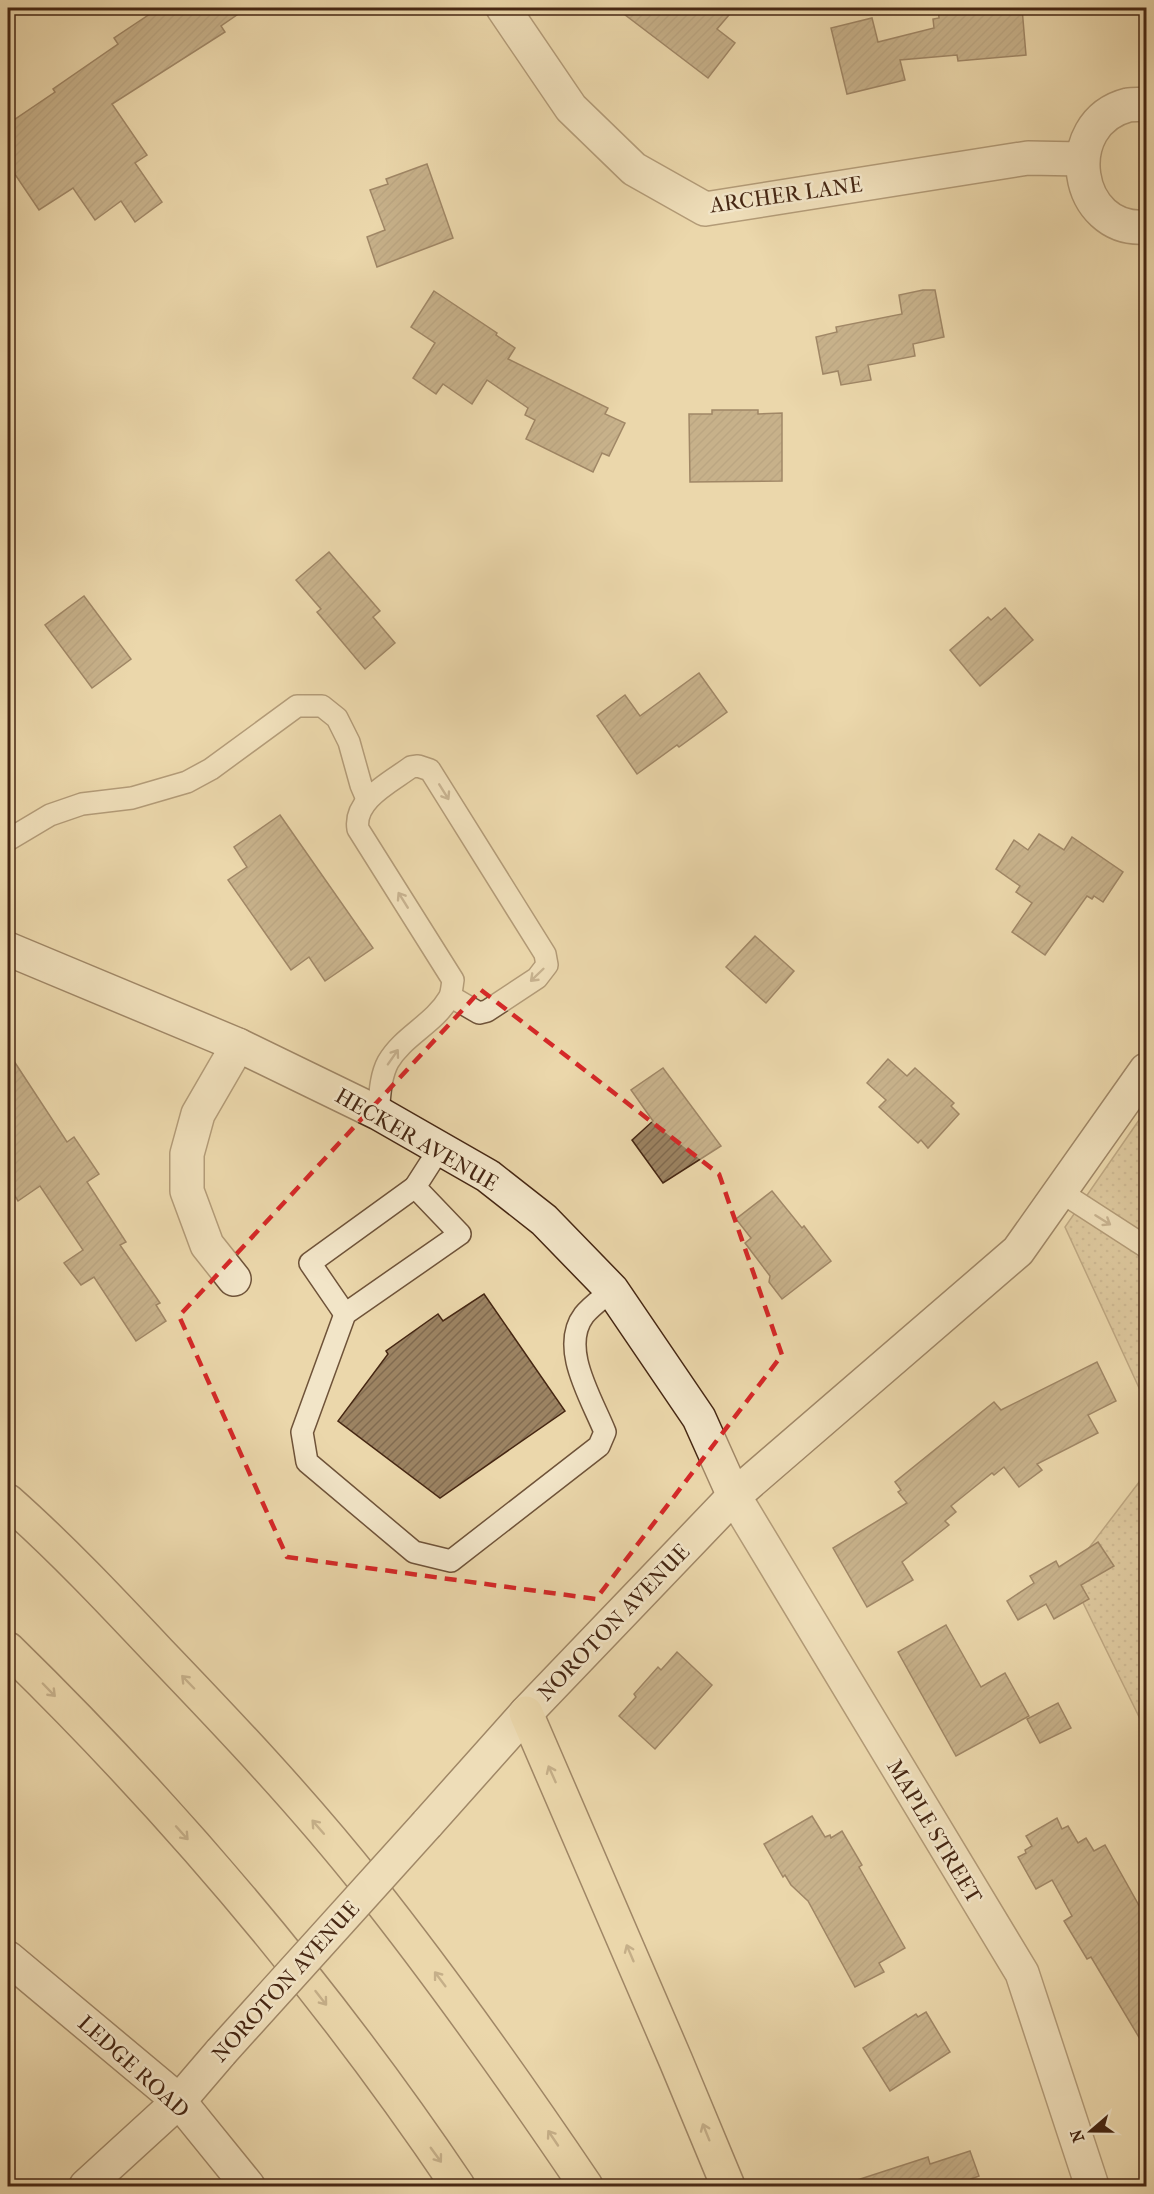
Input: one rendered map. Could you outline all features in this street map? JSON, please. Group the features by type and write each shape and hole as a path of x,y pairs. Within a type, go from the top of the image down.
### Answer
{"highway":[{"path":"8,1501 105,1595 195,1690 278,1780 367,1883 517,2084 586,2187"},
{"path":"8,1649 129,1773 216,1870 302,1974 373,2067 458,2187"},
{"path":"526,1713 672,2051 728,2187"}],"main road":[{"name":"ARCHER LANE","path":"503,8 571,108 634,169 705,209 1028,158 1082,159"},
{"path":"1146,104 1127,105 1105,117 1090,135 1082,159 1084,183 1095,205 1114,220 1137,228 1146,227"},
{"name":"HECKER AVENUE","path":"8,949 238,1045 378,1113 488,1176 544,1220 612,1290 699,1418 734,1496"},
{"path":"234,1279 207,1245 187,1191 187,1154 198,1114 238,1045"},
{"name":"NOROTON AVENUE","path":"86,2187 179,2101 526,1713 734,1496 1018,1251 1146,1070"},
{"name":"MAPLE STREET","path":"734,1496 1022,1973 1092,2187"},
{"name":"LEDGE ROAD","path":"8,1958 179,2101 248,2187"}],"lane":[{"path":"8,840 50,815 82,804 132,798 186,782 211,769 297,706 322,706 337,718 349,742 367,799"},
{"path":"378,1113 383,1074 388,1062 402,1045 435,1016 450,996 453,980 358,829 357,822 367,799 411,767 418,766 430,770 545,954 547,965 537,978 487,1011 479,1013 450,996"},
{"path":"345,1314 309,1263 415,1187 440,1148"},
{"path":"415,1187 460,1234 345,1314 302,1432 307,1462 414,1552 451,1561 599,1446 605,1432 575,1359 574,1335 584,1315 612,1290"},
{"path":"1061,1192 1146,1247"}],"highlighted area":[{"path":"481,990 719,1174 782,1355 596,1599 287,1557 179,1316"}],"shaded area":[{"path":"1146,1110 1146,1403 1065,1227"},
{"path":"1146,1473 1146,1731 1069,1574"}],"building":[{"path":"159,8 247,8 221,26 225,32 112,104 147,155 135,163 162,202 135,222 121,201 95,220 73,188 39,210 8,164 8,124 55,92 53,89 118,44 114,38"},
{"path":"616,8 735,8 717,29 735,43 708,78"},
{"path":"938,8 1022,8 1026,55 958,61 957,55 900,60 905,80 847,94 831,28 872,18 878,42 934,28 933,19 939,18"},
{"path":"427,164 453,238 377,267 367,237 385,230 370,190 388,184 386,179"},
{"path":"935,290 944,337 913,344 915,356 868,365 871,380 841,385 838,371 823,374 816,337 837,332 836,327 902,314 899,295"},
{"path":"434,291 497,333 496,335 515,348 508,359 608,408 605,414 625,423 609,456 602,453 593,472 526,439 535,420 525,415 528,408 487,380 472,404 443,384 436,394 413,378 435,343 411,327"},
{"path":"712,410 758,410 758,414 782,413 782,481 690,482 689,414 712,414"},
{"path":"329,552 380,611 373,617 395,643 365,669 317,612 321,609 296,580"},
{"path":"84,596 131,659 92,688 45,625"},
{"path":"1005,608 1033,640 980,686 950,650 988,617 991,620"},
{"path":"699,673 727,712 637,774 597,716 625,695 640,716"},
{"path":"280,815 373,948 325,981 309,957 291,970 228,880 247,867 234,847"},
{"path":"1039,834 1064,850 1072,837 1123,872 1103,902 1094,896 1092,899 1087,896 1045,955 1012,932 1032,903 1016,892 1020,886 996,869 1014,840 1028,850"},
{"path":"755,936 794,971 766,1003 726,967"},
{"path":"8,1052 67,1142 74,1137 99,1174 87,1182 126,1242 120,1245 160,1303 156,1305 166,1321 136,1341 94,1277 81,1285 64,1263 83,1250 40,1186 18,1201 8,1185"},
{"path":"888,1059 907,1076 915,1068 954,1103 951,1106 959,1114 928,1148 921,1140 918,1143 879,1107 886,1100 867,1083"},
{"path":"663,1068 721,1146 663,1183 632,1140 653,1121 631,1090"},
{"path":"772,1191 802,1228 804,1226 831,1261 782,1299 769,1282 770,1276 745,1243 751,1238 736,1219"},
{"path":"484,1294 565,1411 440,1498 338,1421 388,1354 386,1351 438,1314 443,1321"},
{"path":"1097,1362 1116,1401 1088,1415 1098,1433 1037,1464 1042,1470 1019,1487 1004,1467 994,1475 992,1473 951,1506 956,1512 945,1521 949,1525 902,1562 913,1580 867,1607 833,1548 907,1503 898,1492 901,1490 895,1482 994,1402 1001,1410"},
{"path":"1098,1542 1114,1566 1081,1585 1089,1599 1054,1619 1046,1604 1018,1620 1007,1601 1034,1583 1030,1576 1056,1561 1059,1567"},
{"path":"946,1625 981,1687 1005,1673 1029,1716 956,1756 898,1652"},
{"path":"677,1652 712,1685 655,1749 619,1716 636,1697 634,1694 658,1667 661,1670"},
{"path":"1058,1703 1071,1728 1040,1743 1027,1719"},
{"path":"812,1816 825,1837 830,1835 831,1838 842,1831 862,1865 859,1867 905,1948 879,1963 884,1972 855,1987 808,1901 791,1885 785,1875 783,1877 764,1844"},
{"path":"1057,1818 1062,1829 1068,1826 1078,1843 1086,1838 1094,1851 1105,1845 1146,1918 1146,2049 1091,1957 1087,1959 1064,1921 1072,1916 1052,1880 1036,1889 1018,1857 1032,1846 1026,1836"},
{"path":"926,2012 950,2052 890,2091 863,2048 916,2014 918,2017"},
{"path":"970,2151 979,2176 971,2179 974,2187 855,2187 854,2181 928,2157 930,2164"}]}
